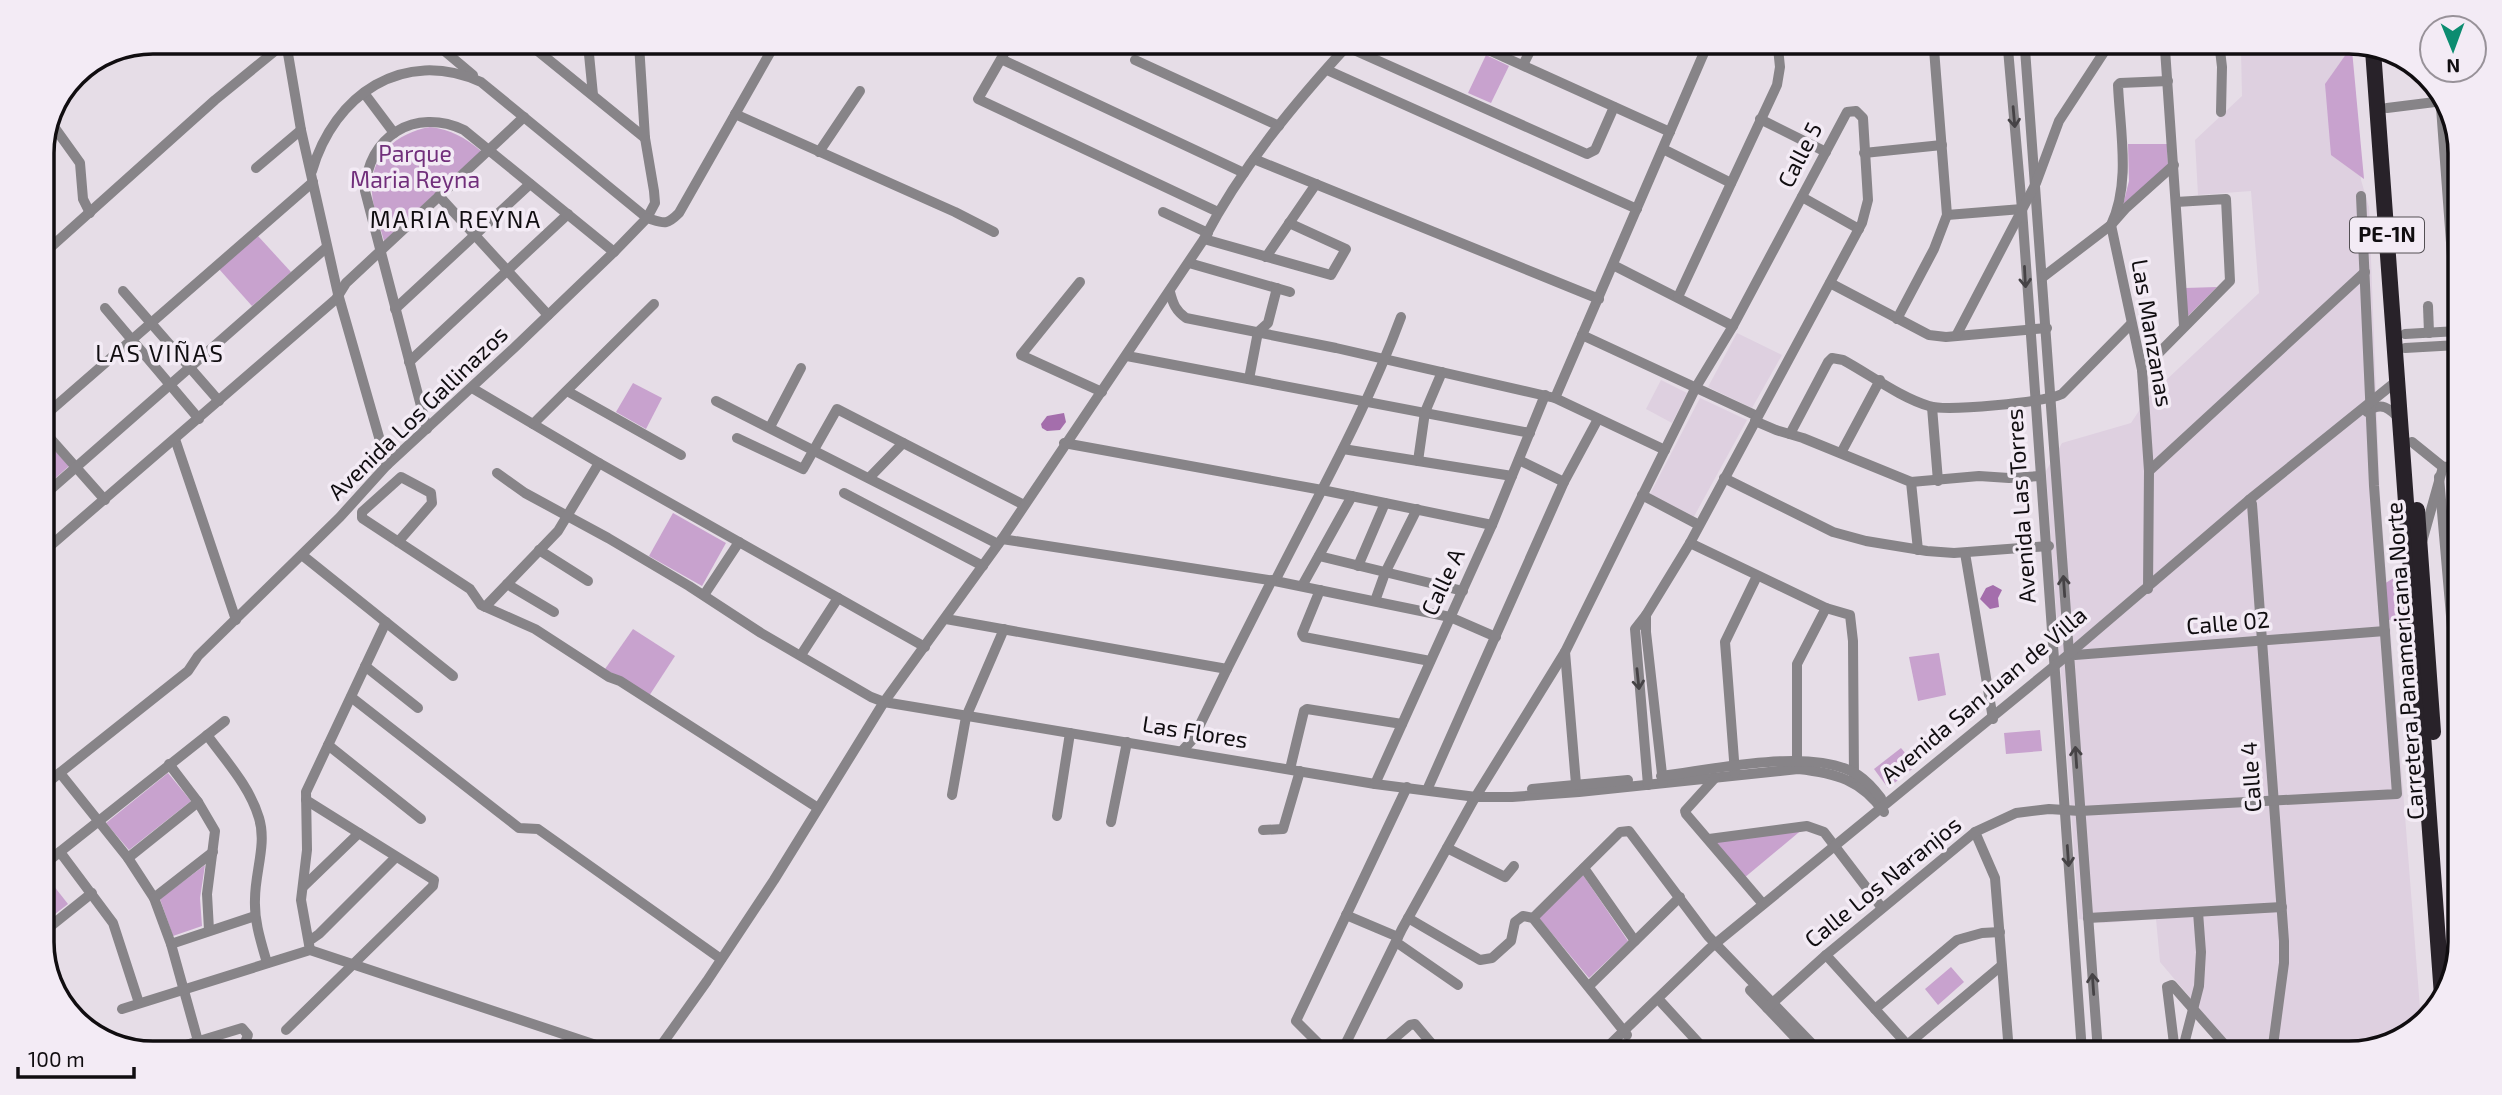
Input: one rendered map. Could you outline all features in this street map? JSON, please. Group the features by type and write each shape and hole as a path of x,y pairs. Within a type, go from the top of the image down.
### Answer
{"highway":[{"name":"PE-1N","path":"2374,58 2400,421"},
{"name":"PE-1N","path":"2384,61 2405,341"},
{"name":"Carretera Panamericana Norte","path":"2405,341 2448,942"},
{"name":"Carretera Panamericana Norte","path":"2400,421 2441,978"}],"street":[{"path":"54,244 215,100 272,54"},
{"path":"288,54 338,295 387,465"},
{"path":"448,54 647,218 666,223 679,213 769,54"},
{"path":"542,54 645,138"},
{"path":"589,54 593,95"},
{"path":"640,54 645,138 654,191 654,203 647,218"},
{"path":"1005,54 978,99 1218,212"},
{"path":"664,1041 722,959 884,702 946,619 1127,356 1244,173 1279,126 1340,54"},
{"path":"1362,54 1587,154 1595,150 1614,107"},
{"path":"1498,54 1670,132"},
{"path":"1523,65 1528,54"},
{"name":"Calle A","path":"1375,784 1463,591 1530,433 1599,299 1703,54"},
{"path":"1678,296 1779,79 1778,54"},
{"path":"1897,319 1934,249 1947,215 1934,54"},
{"name":"Avenida Las Torres","path":"2008,54 2022,209 2028,329 2080,1041"},
{"name":"Avenida Las Torres","path":"2025,54 2097,1041"},
{"path":"1956,336 2036,183 2059,121 2103,54"},
{"path":"2165,54 2184,326"},
{"path":"2220,54 2221,112"},
{"path":"1003,60 1244,173"},
{"path":"1135,60 1279,126"},
{"path":"54,408 312,178 319,149 328,131 351,102 395,76 428,70 464,74 481,82"},
{"path":"1326,70 1637,209"},
{"name":"Las Manzanas","path":"2148,588 2149,471 2141,370 2112,225 2118,212 2122,185 2119,84 2168,80"},
{"path":"819,152 860,91"},
{"path":"364,93 394,133"},
{"path":"2387,108 2432,100"},
{"name":"Calle 5","path":"1347,1041 1408,918 1476,797 1564,652 1696,387 1732,327 1844,114 1853,110 1859,112 1863,118 1868,200 1865,216 1690,543 1646,615 1636,624 1634,633 1648,781"},
{"path":"735,114 956,212 994,232"},
{"path":"54,543 199,419 338,295 346,283 524,117"},
{"path":"1760,119 1826,152"},
{"path":"427,429 367,204 366,178 374,154 394,133 419,122 452,124 464,130 614,252"},
{"path":"2443,124 2448,195"},
{"path":"256,169 302,130"},
{"path":"57,131 80,163 83,200 90,213"},
{"path":"1864,153 1942,145"},
{"path":"1664,149 1731,183"},
{"path":"1254,159 1599,299"},
{"path":"2043,277 2112,225 2126,208 2174,165"},
{"path":"395,309 530,184"},
{"path":"1266,257 1316,184"},
{"path":"439,196 548,315"},
{"path":"2361,196 2370,406 2385,631"},
{"path":"1802,197 1859,229"},
{"path":"2141,370 2230,281 2226,198 2176,202"},
{"path":"1947,215 2022,209"},
{"path":"1163,212 1206,236 1266,257 1331,275 1346,249 1289,223"},
{"path":"409,362 568,214"},
{"name":"Avenida Los Gallinazos","path":"54,778 188,671 198,656 302,555 387,465 476,390 647,218"},
{"path":"54,486 327,247"},
{"path":"1189,262 1290,292"},
{"path":"1613,265 1678,296 1732,327"},
{"path":"2149,471 2365,272"},
{"path":"1080,282 1021,355 1102,392"},
{"path":"1830,283 1929,335 1940,337 2046,328"},
{"path":"1249,379 1258,332 1268,323 1277,288"},
{"path":"123,291 219,401"},
{"path":"1170,292 1173,304 1186,318 1385,359 1550,397 1665,450"},
{"path":"533,424 654,304"},
{"path":"2428,306 2429,333"},
{"path":"105,308 199,419"},
{"path":"1182,751 1193,739 1343,449 1385,359 1401,317"},
{"path":"1790,434 1830,360 1843,360 1932,407 2052,399 2062,394 2131,324"},
{"path":"2405,341 2429,333 2448,333"},
{"path":"1582,335 1790,434 1911,482 1979,476 2040,476"},
{"path":"2405,341 2448,344"},
{"path":"1127,356 1530,433"},
{"path":"770,428 800,368"},
{"path":"1418,461 1425,412 1442,372"},
{"path":"1841,453 1880,380"},
{"name":"Avenida San Juan de Villa","path":"1616,1041 1661,1002 1714,945 2071,656 2148,588 2398,380"},
{"path":"476,390 599,463 925,647"},
{"path":"567,391 681,455"},
{"path":"716,401 1000,541 1302,586 1450,617 1496,637"},
{"path":"2370,406 2383,406 2392,411 2400,421"},
{"path":"1932,407 1938,481"},
{"path":"737,438 803,469 836,409 1024,505"},
{"path":"1427,790 1564,482 1598,419"},
{"path":"174,439 236,620"},
{"path":"54,442 104,499"},
{"path":"2412,442 2441,472 2448,567"},
{"path":"869,478 903,443"},
{"path":"1065,443 1322,490 1492,525"},
{"path":"1343,449 1512,476"},
{"path":"1519,460 1564,482"},
{"path":"485,607 558,531 599,463"},
{"path":"2441,472 2448,469"},
{"path":"2420,545 2441,472"},
{"name":"Las Flores","path":"497,473 525,493 704,595 871,697 884,702 1375,784 1476,797 1542,795 1648,781"},
{"path":"398,542 432,503 433,498 431,493 401,477 372,501 362,518 398,542 470,589 485,607 535,629 570,650 818,808"},
{"path":"1724,478 1845,536 1918,550 1965,553 2061,545"},
{"path":"1911,482 1918,550"},
{"path":"844,494 983,566"},
{"path":"1642,495 1699,525"},
{"path":"1302,586 1352,496"},
{"name":"Calle 4","path":"2250,502 2282,907 2284,963 2274,1041"},
{"path":"1358,566 1385,503"},
{"path":"1375,601 1385,573 1417,509"},
{"path":"704,595 739,542"},
{"path":"1690,543 1826,608 1850,615 1853,641 1855,778"},
{"path":"539,550 588,581"},
{"path":"1965,553 1993,719"},
{"path":"302,555 453,676"},
{"path":"1320,556 1463,591"},
{"path":"1734,771 1726,642 1757,576"},
{"path":"507,584 554,612"},
{"path":"1320,590 1302,634 1304,637 1430,661"},
{"path":"801,655 838,598"},
{"path":"1797,760 1797,664 1826,608"},
{"path":"1646,615 1663,780"},
{"path":"946,619 1227,669"},
{"path":"309,946 301,900 307,850 306,792 386,622"},
{"path":"952,795 966,717 1004,629"},
{"name":"Calle 02","path":"2071,656 2385,631"},
{"name":"Calle Los Naranjos","path":"1770,1005 1975,832 2016,813 2049,809 2080,811 2397,794 2385,631"},
{"path":"1564,652 1576,784"},
{"path":"365,666 418,708"},
{"path":"351,697 519,828 538,829 722,959"},
{"path":"1263,830 1283,829 1304,711 1307,709 1402,724"},
{"path":"54,857 225,721"},
{"path":"1057,816 1070,733"},
{"path":"207,735 251,795 260,821 262,844 257,872 255,916 267,963"},
{"path":"1111,822 1127,742"},
{"path":"328,745 421,818"},
{"name":"Las Flores","path":"1663,780 1797,760 1829,764 1872,787 1885,808"},
{"path":"169,764 198,802 215,831 208,894 209,930"},
{"name":"Las Flores","path":"1501,795 1510,791 1576,784 1714,778 1734,771 1798,769 1855,778"},
{"path":"60,773 128,858 154,898 171,944 198,1041 242,1028 248,1035 246,1041"},
{"path":"1714,778 1685,811 1763,904"},
{"path":"1314,1039 1296,1021 1406,787"},
{"path":"286,1030 433,886 434,880 306,800"},
{"path":"128,858 198,802"},
{"path":"1709,839 1807,826 1824,832 1882,908"},
{"path":"1533,918 1620,832 1629,831 1714,945 1800,1041"},
{"path":"1975,832 1995,878 2008,1041"},
{"path":"303,888 359,833"},
{"name":"Avenida San Juan de Villa","path":"1619,1041 1714,945 1836,848"},
{"path":"1447,849 1505,877 1514,866"},
{"path":"61,852 113,923 139,1003"},
{"path":"154,898 213,852"},
{"path":"122,1009 267,963 309,946 396,857"},
{"path":"1584,868 1635,941"},
{"path":"54,923 92,893"},
{"path":"1589,986 1680,897"},
{"path":"2088,918 2282,907"},
{"path":"2185,1041 2199,986 2201,965 2198,912"},
{"path":"1346,915 1397,940 1458,985"},
{"path":"171,944 255,916"},
{"path":"1408,918 1480,960 1492,958 1511,941 1515,922 1522,916 1533,918 1626,1033"},
{"path":"1875,1009 1957,940 1982,933 2000,932"},
{"path":"309,946 351,964 587,1041"},
{"path":"1826,955 1904,1041"},
{"path":"1918,1041 2001,966"},
{"path":"2174,1041 2167,987 2172,985 2222,1041"},
{"path":"1661,1002 1697,1041"},
{"path":"1770,1005 1808,1041"},
{"path":"1391,1041 1410,1025 1415,1024 1429,1041"}],"shaded area":[{"path":"2241,54 2347,54 2361,180 2369,207 2380,495 2420,1009 2393,1031 2368,1039 2227,1041 2160,962 2156,919 2104,923 2079,919 2046,471 2062,443 2131,423 2148,397 2259,293 2251,191 2198,195 2195,140 2242,96"},
{"path":"1737,333 1782,355 1752,408 1708,387"},
{"path":"1661,380 1687,393 1672,423 1646,409"},
{"path":"1700,398 1747,420 1692,520 1649,496"},
{"path":"1064,413 1066,422 1060,430 1047,431 1042,428 1041,424 1047,416"},
{"path":"1993,585 2002,590 1998,598 1999,607 1990,609 1980,599 1986,588"}],"green space":[{"path":"2346,54 2352,54 2364,179 2331,155 2325,84"},
{"path":"1486,55 1509,66 1491,103 1468,93"},
{"name":"Parque Maria Reyna","path":"430,127 457,135 481,151 384,241 373,199 372,180 375,168 387,148 396,141"},
{"path":"2128,144 2167,144 2168,167 2123,205 2129,181"},
{"path":"258,236 291,272 252,306 219,269"},
{"path":"2217,287 2186,318 2185,288"},
{"path":"633,383 662,398 646,429 616,412"},
{"path":"54,450 69,466 54,479"},
{"path":"673,513 726,543 702,586 649,556"},
{"path":"2403,572 2406,626 2387,619 2384,584"},
{"path":"633,629 675,656 649,696 605,669"},
{"path":"1939,653 1946,695 1918,701 1909,657"},
{"path":"2040,730 2042,751 2006,754 2004,733"},
{"path":"1901,748 1916,766 1888,788 1874,769"},
{"path":"168,773 191,801 129,850 106,823"},
{"path":"1804,828 1744,878 1714,840"},
{"path":"205,865 200,898 202,926 173,936 160,899"},
{"path":"1583,875 1628,941 1589,978 1539,918"},
{"path":"54,886 68,904 54,915"},
{"path":"1951,967 1964,982 1938,1005 1925,989"}],"district":[{"name":"MARIA REYNA","path":"456,220"},
{"name":"LAS VIÑAS","path":"160,354"}]}
